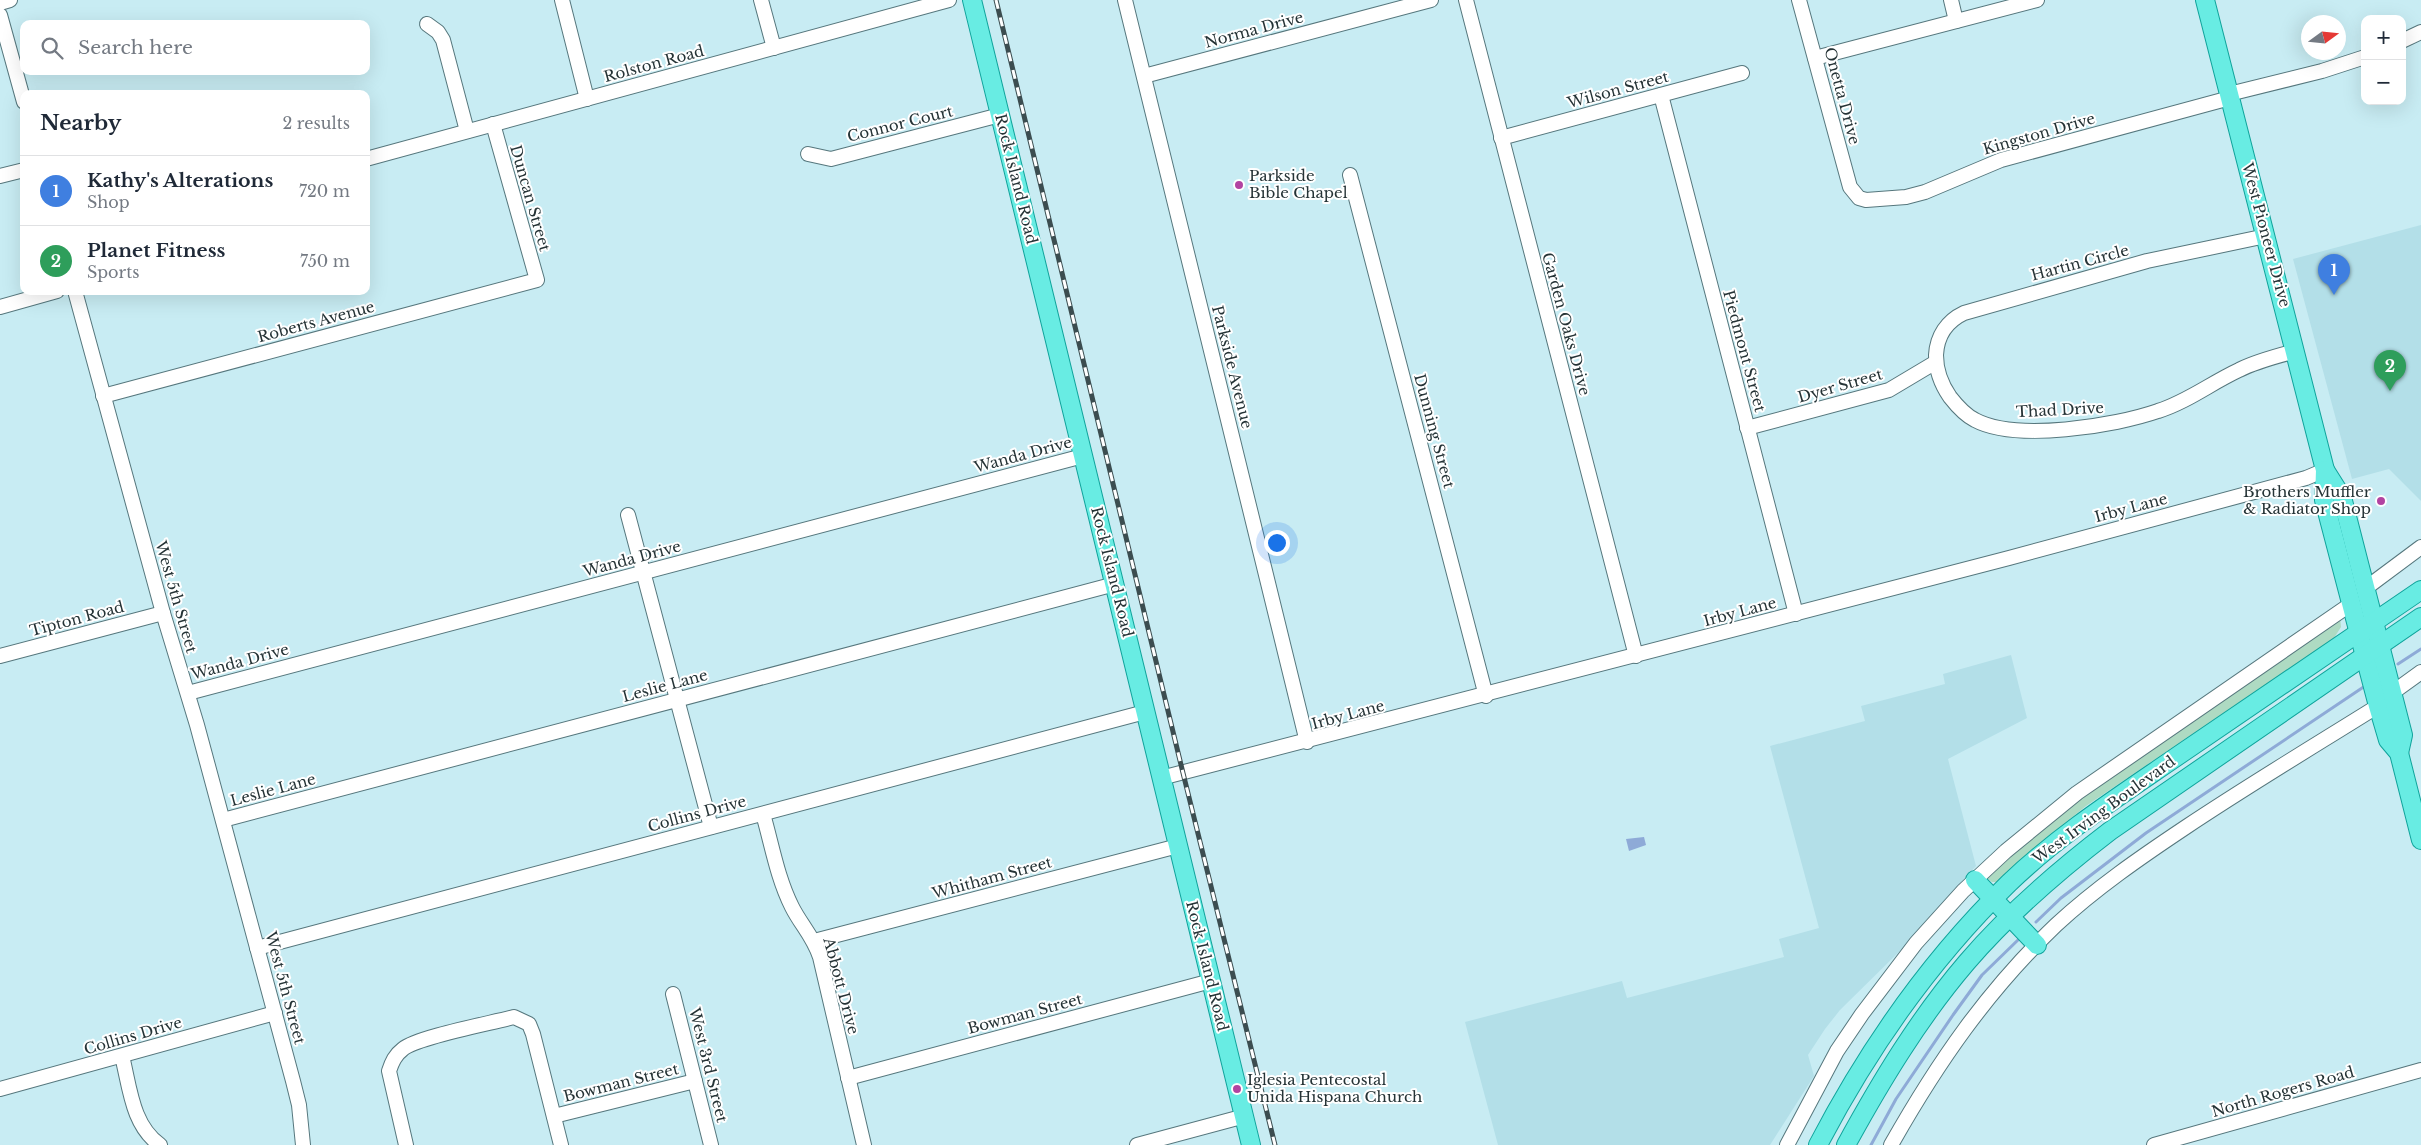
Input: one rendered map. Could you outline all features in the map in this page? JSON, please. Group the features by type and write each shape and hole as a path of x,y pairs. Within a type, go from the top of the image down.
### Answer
{"main road":[{"name":"Rock Island Road","path":"972,0 1252,1145"},
{"name":"West Pioneer Drive","path":"2205,0 2296,351 2325,470 2324,500 2365,656"},
{"name":"West Pioneer Drive","path":"2325,470 2342,497 2380,646"},
{"name":"West Irving Boulevard","path":"1818,1145 1853,1082 1906,1002 1953,943 1993,900 2043,854 2104,807 2421,590"},
{"name":"West Irving Boulevard","path":"1846,1145 1895,1060 1927,1014 1967,962 2010,917 2062,870 2110,831 2421,617"},
{"path":"2380,646 2403,735 2399,752 2421,840"},
{"path":"2365,656 2388,740 2399,752"},
{"path":"1975,880 2037,945"}],"street":[{"path":"0,3 10,0"},
{"path":"562,0 588,98"},
{"path":"761,0 774,48"},
{"name":"Rolston Road","path":"370,158 950,0"},
{"name":"Parkside Avenue","path":"1125,0 1307,742"},
{"name":"Norma Drive","path":"1144,76 1432,0"},
{"name":"Garden Oaks Drive","path":"1466,0 1636,656"},
{"name":"Onetta Drive","path":"1799,0 1850,187 1858,198"},
{"path":"1951,0 1956,21"},
{"path":"1815,58 2037,0"},
{"path":"0,15 21,90"},
{"path":"427,24 438,32 443,40 467,131"},
{"path":"2406,39 2421,32"},
{"name":"Kingston Drive","path":"1858,198 1866,200 1906,197 1925,192 1974,170 2008,158 2322,71 2361,58"},
{"name":"Wilson Street","path":"1501,138 1742,73"},
{"name":"Piedmont Street","path":"1661,95 1796,614"},
{"name":"Connor Court","path":"808,154 831,159 1000,115"},
{"name":"Duncan Street","path":"493,124 537,280"},
{"path":"0,176 20,171"},
{"name":"Dunning Street","path":"1350,175 1486,696"},
{"name":"Hartin Circle","path":"1936,362 1937,346 1945,328 1954,318 1964,313 2147,261 2266,236"},
{"name":"Roberts Avenue","path":"103,396 537,280"},
{"path":"0,307 43,295"},
{"name":"West 5th Street","path":"76,295 163,613 188,693 275,1013 299,1105 303,1145"},
{"name":"Thad Drive","path":"1936,362 1939,379 1944,389 1958,406 1976,420 2001,428 2050,430 2110,424 2158,411 2192,397 2238,370 2296,351"},
{"name":"Dyer Street","path":"1747,428 1889,390 1936,362"},
{"name":"Wanda Drive","path":"188,693 1083,456"},
{"name":"Irby Lane","path":"1161,778 1486,696 1796,614 2306,478 2325,470"},
{"path":"628,515 711,827"},
{"path":"2366,588 2421,547"},
{"name":"Leslie Lane","path":"223,820 1115,584"},
{"name":"West Irving Boulevard","path":"1787,1145 1837,1051 1862,1014 1916,943 1975,880 2041,822 2095,779 2351,604"},
{"name":"Tipton Road","path":"0,656 163,613"},
{"path":"2392,693 2421,672"},
{"path":"1891,1145 1926,1084 1962,1030 2037,945 2086,900 2154,849 2378,706"},
{"name":"Collins Drive","path":"257,948 1145,712"},
{"name":"Abbott Drive","path":"763,814 783,886 792,908 814,941 820,957 864,1145"},
{"name":"Whitham Street","path":"814,941 1178,846"},
{"name":"Bowman Street","path":"848,1078 1211,981"},
{"name":"West 3rd Street","path":"673,994 711,1145"},
{"name":"Collins Drive","path":"0,1089 275,1013"},
{"path":"406,1145 389,1071 397,1054 412,1043 514,1017 529,1024 534,1034 561,1145"},
{"path":"122,1056 137,1116 148,1136 160,1145"},
{"name":"North Rogers Road","path":"2154,1145 2421,1070"},
{"name":"Bowman Street","path":"554,1116 695,1081"},
{"path":"1137,1145 1244,1116"}],"shaded area":[{"path":"2421,225 2421,501 2389,469 2352,479 2293,259"},
{"path":"2011,655 2027,718 1948,759 1976,866 1906,945 1840,1010 1825,1029 1808,1055 1814,1076 1770,1145 1498,1145 1465,1022 1622,981 1627,998 1784,957 1779,939 1819,928 1770,746 1865,721 1861,706 1945,684 1943,674"}],"green space":[{"path":"2340,617 2341,627 2334,638 2086,806 2021,859 1997,882 1992,882 1988,879 1987,874 2087,792"}],"water":[{"path":"1644,837 1646,845 1629,851 1626,839"}],"waterway":[{"path":"2398,664 2421,649"},
{"path":"2036,922 2061,898 2146,833 2365,686"},
{"path":"1871,1145 1896,1099 1953,1015 1982,975 2019,939"}],"railway":[{"path":"996,0 1275,1145"}],"place":[{"name":"Parkside Bible Chapel","path":"1239,185"},
{"name":"Kathy's Alterations","path":"2334,295"},
{"name":"Planet Fitness","path":"2390,391"},
{"name":"Brothers Muffler & Radiator Shop","path":"2381,501"},
{"name":"Iglesia Pentecostal Unida Hispana Church","path":"1237,1089"}]}
